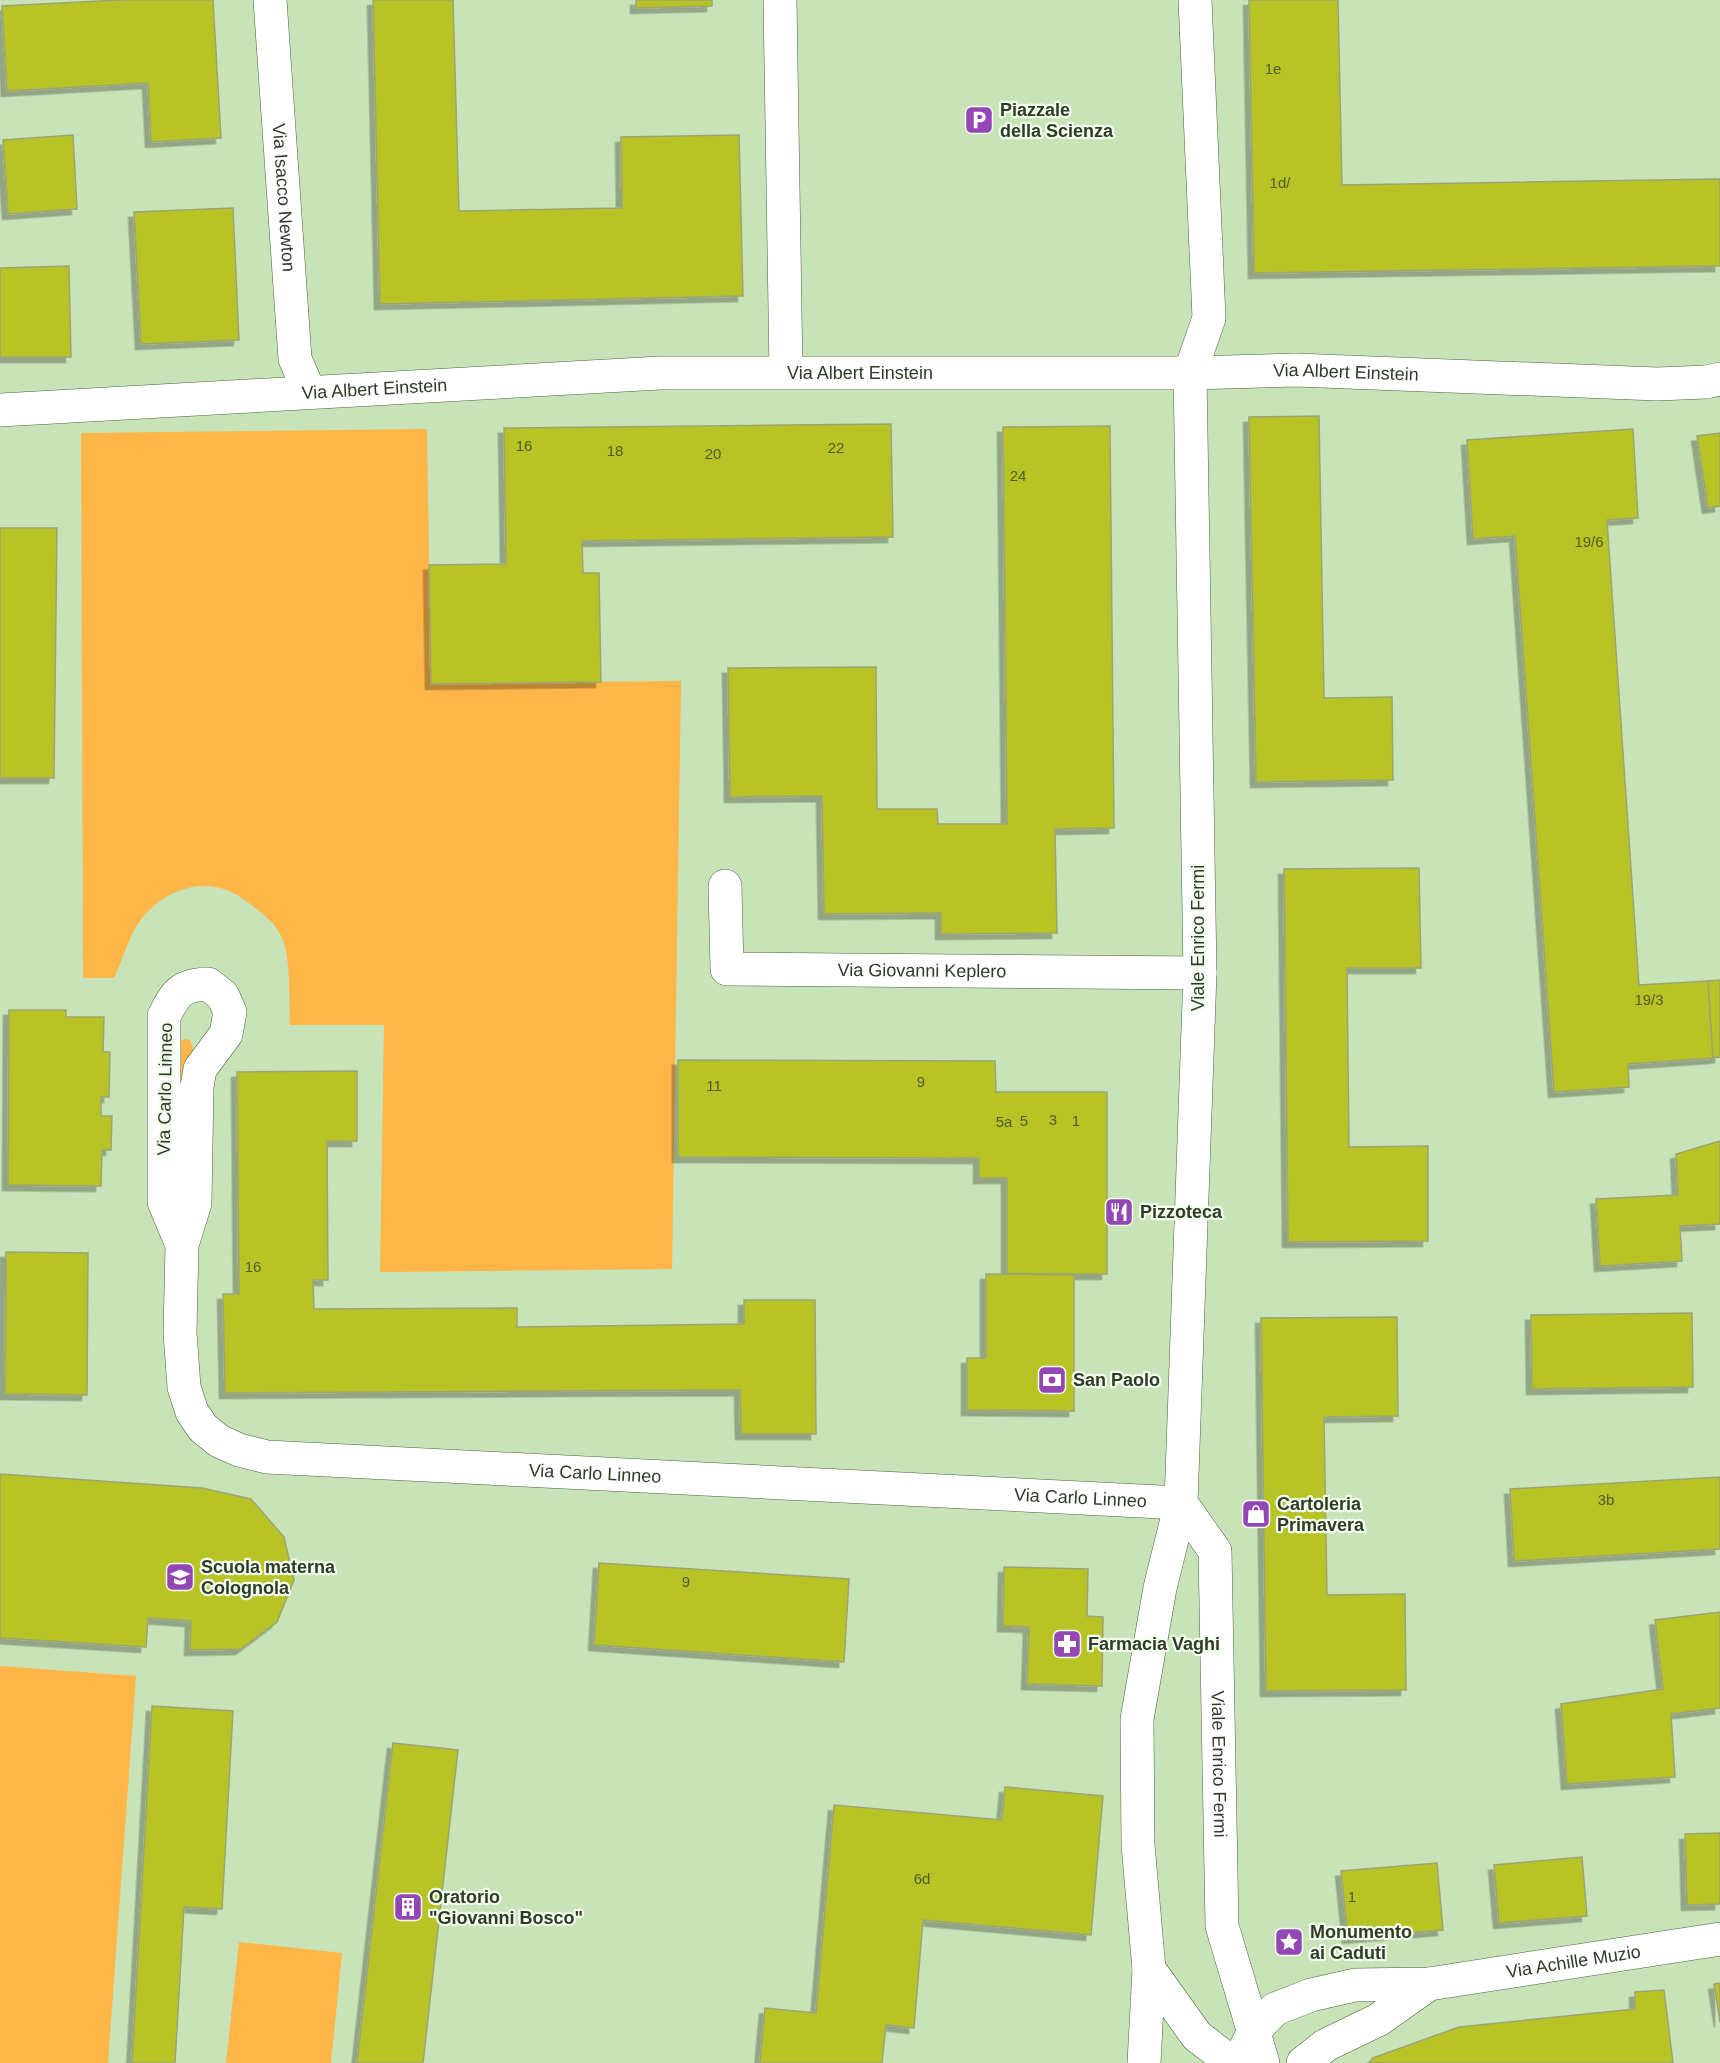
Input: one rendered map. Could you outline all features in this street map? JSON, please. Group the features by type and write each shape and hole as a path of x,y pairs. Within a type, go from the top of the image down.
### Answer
{"street":[{"name":"Via Isacco Newton","path":"270,0 295,359 309,392"},
{"path":"780,0 786,372"},
{"path":"1190,373 1209,318 1195,0"},
{"name":"Via Albert Einstein","path":"0,410 660,373 1190,373 1296,370 1657,384 1720,379"},
{"name":"Viale Enrico Fermi","path":"1144,2063 1149,1969 1138,1845 1137,1719 1160,1588 1181,1503 1200,973 1190,373"},
{"name":"Via Giovanni Keplero","path":"725,886 727,969 1200,973"},
{"name":"Via Carlo Linneo","path":"182,1245 164,1202 164,1016 173,999 189,985 208,984 223,996 230,1012 226,1034 200,1069 197,1087 195,1203 182,1245 180,1333 184,1387 192,1412 203,1428 219,1441 239,1450 267,1457 1181,1503"},
{"name":"Viale Enrico Fermi","path":"1181,1503 1215,1551 1222,1926 1263,2063"},
{"name":"Via Achille Muzio","path":"1238,2063 1254,2031 1275,2008 1311,1995 1355,1985 1429,1984 1720,1939"},
{"path":"1149,1969 1197,2036 1232,2063"},
{"name":"Via Achille Muzio","path":"1303,2063 1326,2045 1378,2020 1429,1984"}],"shaded area":[{"path":"427,429 431,683 681,681 672,1269 380,1272 384,1025 290,1025 287,956 282,938 265,916 229,891 199,886 170,895 145,914 136,927 114,978 83,978 81,433"},
{"path":"184,1039 190,1040 193,1048 184,1202 176,1045"},
{"path":"0,1666 136,1676 108,2063 0,2063"},
{"path":"239,1942 342,1953 331,2063 226,2063"}],"building":[{"path":"119,0 213,0 221,138 151,142 148,83 7,91 2,6"},
{"path":"373,0 453,0 459,211 622,208 621,137 739,135 743,296 380,304"},
{"path":"636,0 712,0 712,6 636,8"},
{"path":"1249,0 1338,0 1342,185 1720,179 1720,266 1254,273"},
{"path":"73,135 77,209 8,214 3,140"},
{"path":"233,208 239,340 141,344 134,212"},
{"path":"69,266 71,357 0,357 0,268"},
{"path":"1319,416 1324,698 1392,697 1393,780 1256,782 1249,417"},
{"path":"891,424 893,537 582,541 583,573 599,573 601,682 431,684 429,565 506,564 504,428"},
{"path":"1110,426 1114,828 1055,829 1057,933 941,934 941,913 824,914 822,796 730,797 728,668 876,667 877,809 937,809 938,824 1007,824 1003,427"},
{"path":"1633,429 1638,518 1607,520 1639,985 1708,981 1713,1058 1628,1064 1629,1087 1554,1092 1515,536 1473,539 1467,440"},
{"path":"1720,433 1720,506 1708,508 1697,436"},
{"path":"0,528 57,528 54,778 0,778"},
{"path":"1419,868 1421,968 1347,968 1349,1147 1428,1146 1428,1241 1288,1242 1284,869"},
{"path":"1720,980 1720,1057 1713,1058 1708,981"},
{"path":"9,1010 66,1010 66,1017 104,1017 103,1052 110,1052 109,1097 101,1097 101,1116 112,1116 111,1150 102,1150 101,1186 8,1185"},
{"path":"678,1060 995,1061 996,1092 1107,1092 1107,1274 1007,1274 1007,1178 979,1178 979,1158 678,1157"},
{"path":"357,1071 357,1141 327,1141 328,1280 313,1280 314,1309 517,1308 517,1327 744,1324 744,1300 815,1300 816,1434 741,1434 740,1390 225,1393 223,1294 239,1294 237,1072"},
{"path":"1720,1141 1720,1224 1680,1226 1682,1261 1600,1266 1596,1199 1678,1195 1676,1154"},
{"path":"6,1252 88,1253 87,1395 5,1394"},
{"path":"986,1274 1074,1275 1074,1411 967,1410 967,1358 986,1358"},
{"path":"1692,1313 1693,1387 1532,1389 1531,1315"},
{"path":"1397,1317 1398,1416 1324,1417 1327,1595 1405,1594 1406,1690 1266,1691 1261,1318"},
{"path":"0,1474 202,1488 251,1499 284,1537 294,1580 277,1622 241,1649 190,1650 191,1621 148,1618 146,1647 0,1638"},
{"path":"1720,1477 1720,1549 1514,1561 1510,1489"},
{"path":"599,1563 849,1579 844,1662 594,1645"},
{"path":"1004,1567 1088,1569 1087,1616 1103,1617 1102,1686 1027,1684 1029,1627 1003,1626"},
{"path":"1720,1612 1720,1708 1671,1714 1675,1777 1567,1784 1561,1704 1663,1689 1655,1620"},
{"path":"152,1706 233,1711 222,1909 184,1907 175,2063 132,2063"},
{"name":"Oratorio \"Giovanni Bosco\"","path":"393,1743 458,1750 423,2063 357,2063"},
{"path":"1005,1787 1103,1796 1091,1935 923,1920 914,2028 886,2025 882,2063 760,2063 765,2008 816,2013 834,1805 1002,1820"},
{"path":"1720,1833 1720,1904 1687,1905 1685,1834"},
{"path":"1582,1857 1587,1916 1499,1923 1494,1865"},
{"path":"1437,1863 1443,1930 1348,1938 1341,1871"},
{"path":"1720,1983 1720,2022 1714,1984"},
{"path":"1664,1990 1673,2063 1369,2063 1373,2058 1459,2027 1635,2009 1635,1992"}],"place":[{"name":"Piazzale della Scienza","path":"979,120"},
{"name":"Pizzoteca","path":"1119,1212"},
{"name":"San Paolo","path":"1052,1380"},
{"name":"Cartoleria Primavera","path":"1256,1514"},
{"name":"Scuola materna Colognola","path":"180,1577"},
{"name":"Farmacia Vaghi","path":"1067,1644"},
{"name":"Oratorio \"Giovanni Bosco\"","path":"408,1907"},
{"name":"Monumento ai Caduti","path":"1289,1942"}]}
